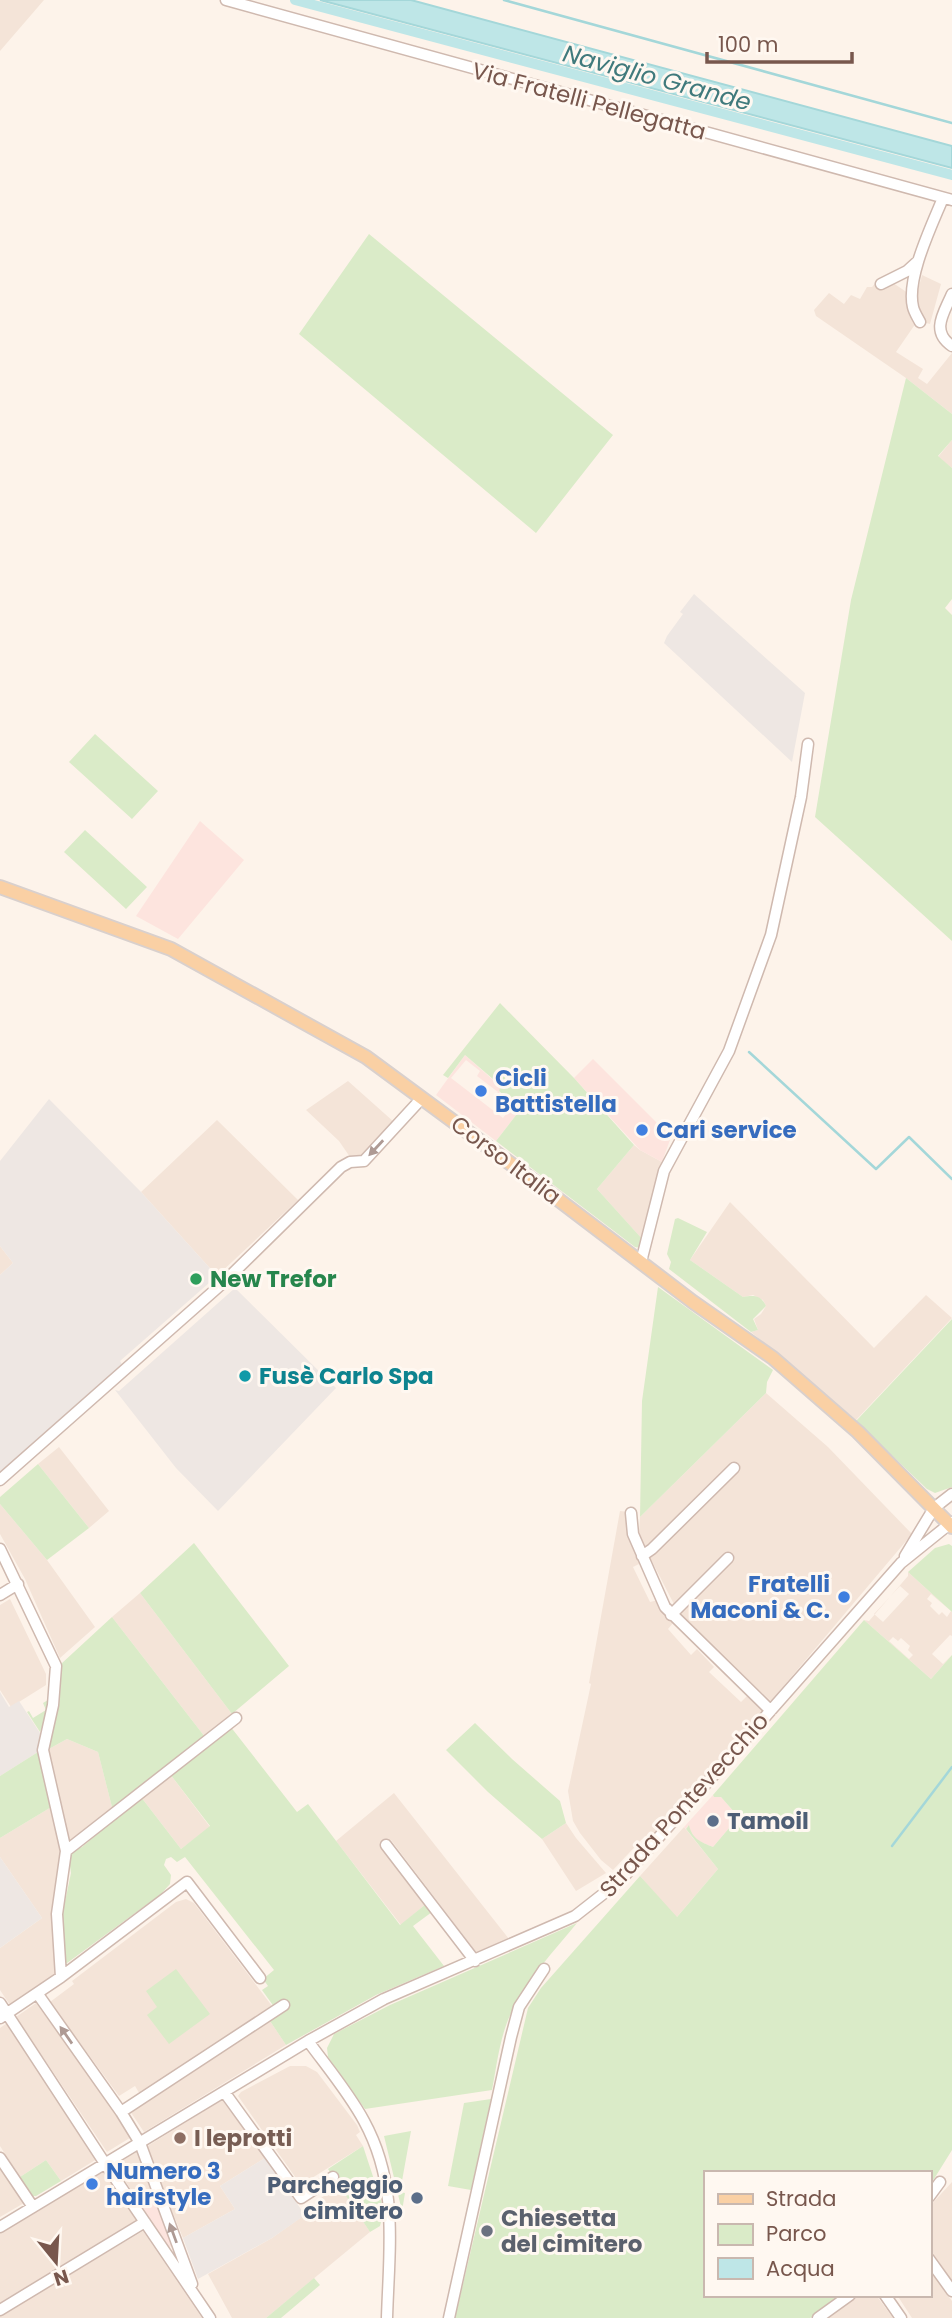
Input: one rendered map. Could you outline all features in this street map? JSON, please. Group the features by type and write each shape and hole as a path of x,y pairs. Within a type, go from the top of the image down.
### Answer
{"main road":[{"name":"Corso Italia","path":"0,887 171,949 366,1057 773,1358 858,1432 951,1524"}],"street":[{"name":"Via Fratelli Pellegatta","path":"226,0 947,199"},
{"path":"920,322 913,307 912,290 919,261 947,199"},
{"path":"881,284 907,271 919,261"},
{"path":"952,294 940,328 944,341 952,346"},
{"path":"641,1262 664,1171 729,1051 771,935 801,797 808,744"},
{"path":"0,1480 224,1282 341,1167 350,1162 364,1161 422,1098"},
{"path":"642,1556 734,1468"},
{"path":"934,1508 952,1494"},
{"name":"Strada Pontevecchio","path":"0,2227 308,2041 384,1999 575,1916 618,1883 901,1563 934,1508"},
{"path":"632,1513 633,1534 671,1615 772,1709"},
{"name":"Strada Pontevecchio","path":"901,1563 951,1524"},
{"path":"0,1549 56,1666 53,1705 43,1751 66,1851 57,1914 61,1977"},
{"path":"671,1615 728,1559"},
{"path":"0,1595 18,1584"},
{"path":"66,1851 236,1718"},
{"path":"386,1844 475,1961"},
{"path":"4,2016 61,1977 187,1882 260,1978"},
{"path":"449,2318 519,2007 544,1969"},
{"path":"37,1993 140,2143 197,2297"},
{"path":"0,2003 4,2016 210,2318"},
{"path":"121,2112 284,2005"},
{"path":"308,2041 366,2123 387,2181 390,2217 387,2318"},
{"path":"225,2092 301,2198 333,2177"},
{"path":"0,2158 33,2207"},
{"path":"931,2194 940,2182"},
{"path":"0,2310 145,2222"},
{"path":"931,2262 952,2291"},
{"path":"818,2318 847,2297"},
{"path":"885,2297 901,2318"}],"shaded area":[{"path":"0,0 44,0 0,51"},
{"path":"922,275 941,284 930,324 916,323 896,352 923,369 918,378 927,384 952,353 952,414 906,378 816,316 814,310 829,293 844,304 851,295 860,299 867,287 872,287 878,280 888,287 893,283 911,295 917,294"},
{"path":"952,440 952,468 938,457"},
{"path":"694,594 805,693 792,762 664,643 683,614 680,612"},
{"path":"200,821 244,860 178,939 136,916"},
{"path":"465,1055 501,1087 499,1092 520,1110 496,1141 436,1095","holes":["466,1060 480,1071 477,1076 512,1107 503,1118 451,1078"]},
{"path":"593,1059 671,1137 662,1162 640,1150 574,1078"},
{"path":"348,1081 394,1122 361,1157 350,1157 339,1141 306,1110"},
{"path":"49,1099 141,1192 217,1276 120,1361 123,1366 0,1474 0,1275 13,1263 0,1246 0,1161"},
{"path":"217,1120 298,1200 217,1276 141,1192"},
{"path":"634,1145 662,1162 643,1240 597,1189"},
{"path":"730,1202 874,1348 926,1295 952,1318 856,1420 751,1332 758,1330 754,1319 766,1306 763,1300 753,1295 743,1297 690,1260"},
{"path":"0,1246 13,1263 0,1275"},
{"path":"235,1288 336,1388 218,1511 176,1468 115,1390 119,1391"},
{"path":"766,1393 828,1447 912,1534 771,1701 730,1665 678,1612 639,1536 640,1517"},
{"path":"59,1447 109,1511 89,1528 38,1464"},
{"path":"0,1504 47,1560 95,1627 60,1658 25,1579 0,1534"},
{"path":"620,1511 629,1512 641,1563 633,1567 650,1602 658,1600 664,1614 673,1623 668,1629 691,1655 697,1649 714,1667 709,1672 741,1702 747,1696 764,1711 651,1841 645,1836 613,1870 601,1860 573,1821 568,1791 591,1684 589,1683"},
{"path":"908,1572 949,1610 931,1594 927,1599 939,1615 942,1612 947,1617 952,1612 952,1636 932,1654 943,1664 952,1655 931,1679 864,1620 869,1621 875,1615 883,1622 909,1594 900,1586 890,1597 908,1576","holes":["893,1637 898,1641 901,1638 910,1646 908,1650 913,1655 909,1659 889,1641"]},
{"path":"140,1593 232,1714 205,1737 112,1617"},
{"path":"10,1599 46,1674 46,1685 11,1707 0,1690 0,1605"},
{"path":"0,1692 9,1707 19,1701 40,1733 38,1752 0,1776"},
{"path":"67,1739 98,1752 113,1811 71,1843 68,1840 47,1750"},
{"path":"170,1774 210,1827 181,1849 141,1797"},
{"path":"394,1793 509,1939 476,1952 391,1840 382,1847 426,1904 401,1925 336,1841"},
{"path":"713,1795 721,1797 740,1819 736,1830 730,1827 713,1847 698,1841 690,1833 688,1826 686,1829 684,1827"},
{"path":"53,1806 63,1857 57,1974 10,2005 0,1990 0,1948 42,1918 0,1857 0,1838"},
{"path":"566,1823 606,1873 576,1891 542,1839"},
{"path":"684,1827 718,1869 676,1918 640,1876"},
{"path":"0,1857 42,1918 0,1948"},
{"path":"186,1899 194,1903 272,2006 141,2096 135,2086 119,2096 50,2002 74,1984 72,1981 176,1902"},
{"path":"36,2003 133,2136 107,2152 16,2017"},
{"path":"268,2018 286,2045 144,2132 130,2111"},
{"path":"7,2023 97,2159 61,2181 46,2160 20,2177 0,2146 0,2028"},
{"path":"290,2066 306,2066 317,2072 357,2125 360,2132 356,2135 363,2146 304,2183 298,2181 238,2096"},
{"path":"222,2100 265,2158 220,2186 235,2209 183,2238 146,2147"},
{"path":"137,2152 155,2196 142,2207 115,2165"},
{"path":"265,2158 305,2215 272,2238 198,2279 183,2238 235,2209 220,2186"},
{"path":"0,2167 24,2203 0,2217"},
{"path":"105,2171 138,2221 0,2303 0,2233"},
{"path":"952,2182 952,2282 931,2253 931,2205"},
{"path":"339,2185 370,2232 266,2318 232,2318 208,2274 272,2238 317,2206 317,2201"},
{"path":"155,2196 173,2245 168,2248 142,2207"},
{"path":"143,2231 202,2318 0,2318 0,2316"},
{"path":"931,2272 952,2301 952,2318 912,2318 898,2297 931,2297"},
{"path":"852,2297 877,2297 893,2318 826,2318"}],"green space":[{"path":"369,234 613,435 536,533 299,334"},
{"path":"906,378 952,414 952,440 938,456 952,468 952,599 945,608 952,615 952,941 815,817 851,600"},
{"path":"95,734 158,791 132,819 69,762"},
{"path":"85,830 147,887 126,909 64,852"},
{"path":"500,1003 574,1078 634,1145 597,1189 644,1241 641,1248 635,1247 496,1141 520,1110 499,1091 501,1086 465,1055 448,1078 443,1075"},
{"path":"675,1219 707,1232 690,1260 743,1297 757,1297 764,1302 766,1306 753,1319 758,1330 751,1332 669,1269 671,1262 667,1254"},
{"path":"658,1287 773,1370 767,1382 766,1393 640,1517 642,1401"},
{"path":"952,1319 952,1487 935,1493 927,1489 856,1421"},
{"path":"38,1464 89,1528 47,1560 0,1504 0,1497"},
{"path":"194,1543 289,1666 232,1714 140,1593"},
{"path":"949,1544 952,1546 952,1612 908,1572 935,1548"},
{"path":"112,1617 205,1737 113,1811 98,1752 67,1739 47,1750 60,1694 61,1664"},
{"path":"864,1620 931,1679 952,1655 952,2150 931,2184 931,2171 704,2171 704,2297 842,2297 810,2318 455,2318 528,2008 541,1988 640,1876 677,1917 718,1869 686,1829 689,1825 695,1837 713,1847 730,1827 736,1829 740,1819 734,1817 735,1813 721,1797 713,1795"},
{"path":"48,1700 50,1705 40,1732 27,1712 29,1711 33,1718 46,1710 43,1703"},
{"path":"475,1723 560,1801 566,1823 542,1839 488,1792 446,1750"},
{"path":"230,1726 297,1812 308,1804 400,1925 426,1904 432,1912 413,1926 444,1966 376,1995 286,2045 268,2018 277,2011 262,1990 268,1986 263,1979 274,1970 185,1857 177,1862 171,1857 166,1859 164,1865 171,1875 170,1884 161,1894 63,1966 62,1916 71,1873 68,1852 82,1847 141,1797 181,1849 210,1826 170,1774"},
{"path":"38,1752 53,1806 0,1838 0,1776"},
{"path":"577,1923 518,1999 502,2040 492,2090 365,2109 328,2057 327,2048 334,2034 390,2005"},
{"path":"176,1969 210,2014 169,2044 147,2015 157,2007 146,1991"},
{"path":"491,2099 471,2190 448,2186 464,2103"},
{"path":"411,2131 400,2192 405,2193 402,2211 384,2136"},
{"path":"363,2146 384,2210 380,2226 370,2232 328,2169"},
{"path":"46,2160 61,2181 33,2196 20,2177"},
{"path":"314,2278 320,2285 281,2318 266,2318"}],"water":[{"name":"Naviglio Grande","path":"320,0 411,0 952,146 952,168"}],"waterway":[{"name":"Naviglio Grande","path":"295,0 952,175"},
{"path":"504,0 952,123"},
{"path":"749,1052 876,1169 909,1137 952,1179"},
{"path":"892,1846 952,1767"}],"place":[{"name":"Cicli Battistella","path":"481,1091"},
{"name":"Cari service","path":"642,1130"},
{"name":"New Trefor","path":"196,1279"},
{"name":"Fusè Carlo Spa","path":"245,1376"},
{"name":"Fratelli Maconi & C.","path":"844,1597"},
{"name":"Tamoil","path":"713,1821"},
{"name":"I leprotti","path":"180,2138"},
{"name":"Numero 3 hairstyle","path":"92,2184"},
{"name":"Parcheggio cimitero","path":"417,2198"},
{"name":"Chiesetta del cimitero","path":"487,2231"}]}
